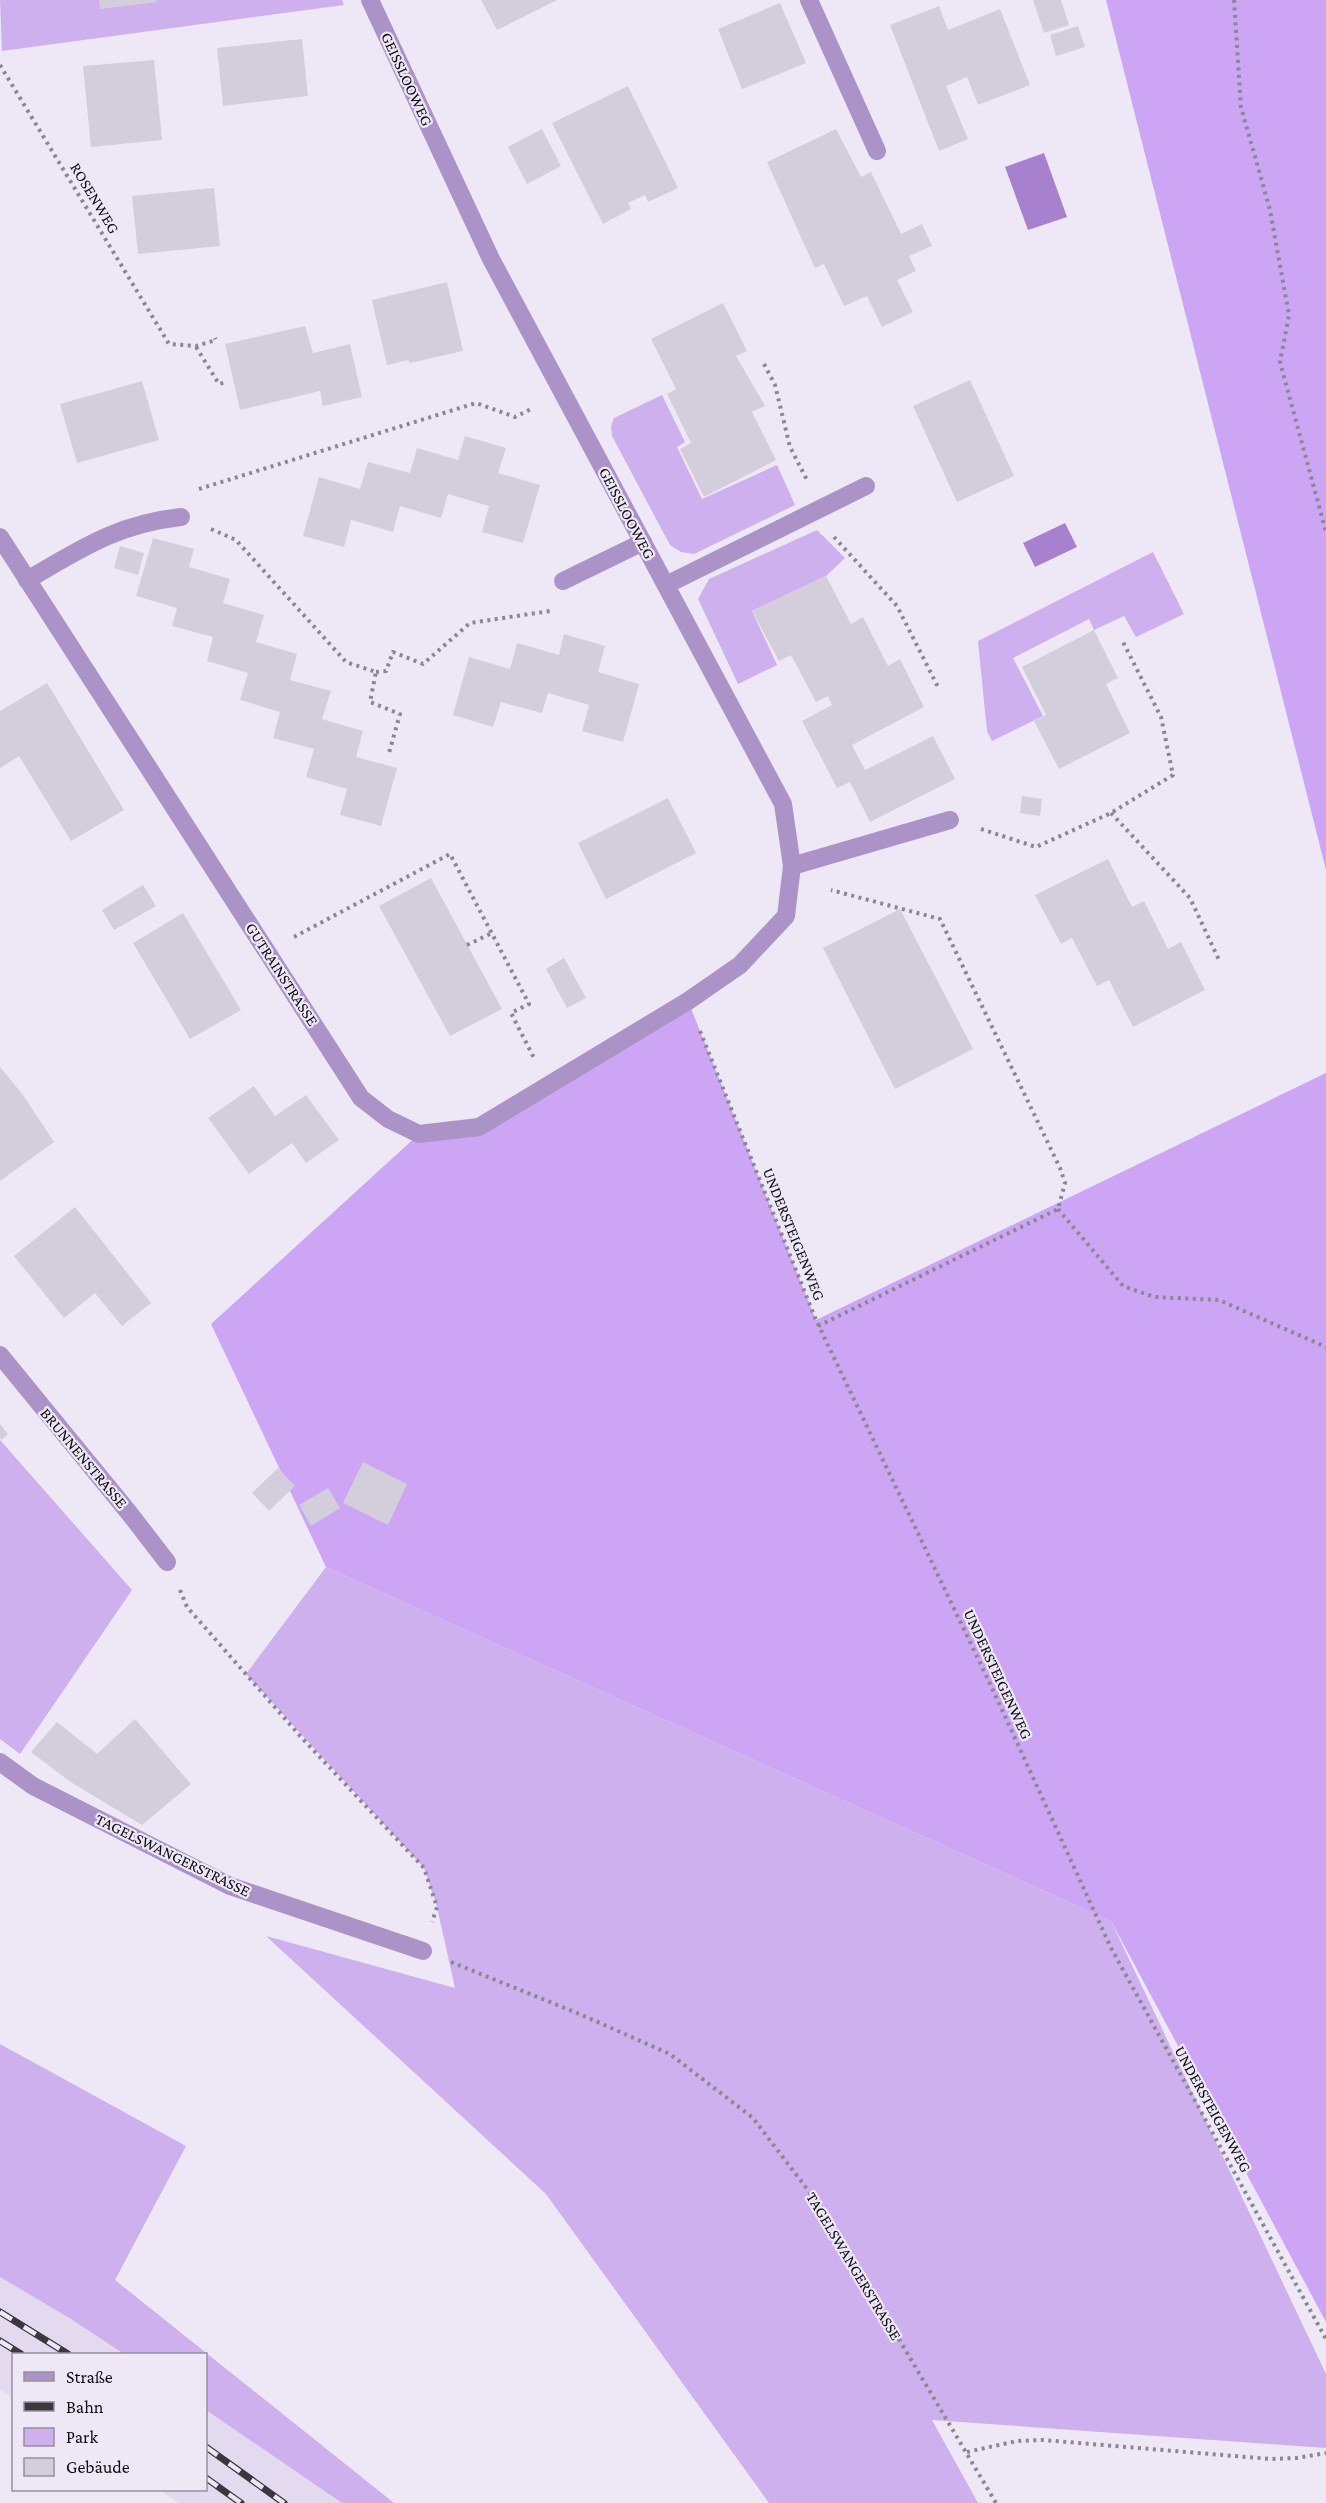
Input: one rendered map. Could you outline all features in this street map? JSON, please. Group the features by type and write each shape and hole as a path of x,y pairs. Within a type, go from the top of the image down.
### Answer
{"street":[{"name":"GEISSLOOWEG","path":"370,0 491,259 783,804 791,873 786,916 740,965 688,1001"},
{"path":"809,0 877,151"},
{"path":"666,585 866,486"},
{"path":"27,580 111,533 153,520 181,517"},
{"name":"GUTRAINSTRASSE","path":"0,537 362,1098 388,1119 419,1134 479,1127 688,1001"},
{"path":"563,581 643,542"},
{"path":"791,873 950,820"},
{"name":"BRUNNENSTRASSE","path":"0,1355 167,1562"},
{"name":"TAGELSWANGERSTRASSE","path":"0,1762 33,1786 230,1886 423,1951"}],"path":[{"path":"1233,0 1241,107 1270,210 1289,315 1280,362 1326,532"},
{"name":"ROSENWEG","path":"0,64 169,344 195,346 216,340 215,338"},
{"path":"195,347 219,384 227,382"},
{"path":"764,364 775,385 790,447 816,510 897,606 938,687"},
{"path":"192,491 476,403 515,417 528,410"},
{"path":"204,525 236,540 346,662 376,672 386,671 393,652 423,664 470,622 558,609"},
{"path":"950,820 1036,847 1111,813 1173,775 1161,717 1122,640"},
{"path":"376,672 370,702 400,714 389,753"},
{"path":"1111,813 1190,898 1219,960"},
{"path":"267,951 450,854 529,1004 511,1013 519,1028"},
{"path":"791,873 940,919 1060,1168 1065,1183 1058,1209 818,1326"},
{"path":"467,945 492,933"},
{"name":"UNDERSTEIGENWEG","path":"688,1001 818,1326 992,1688 1111,1948 1326,2339"},
{"path":"1058,1209 1123,1286 1154,1297 1219,1300 1326,1347"},
{"path":"167,1562 187,1607 301,1737 424,1868 437,1907 423,1951"},
{"name":"TAGELSWANGERSTRASSE","path":"478,1973 670,2054 753,2118 820,2206 996,2503"},
{"path":"967,2452 1017,2441 1043,2440 1271,2459 1297,2458 1326,2453"}],"shaded area":[{"path":"1106,0 1326,0 1326,870"},
{"path":"1044,153 1067,217 1028,230 1005,167"},
{"path":"1065,523 1077,547 1035,567 1023,543"},
{"path":"688,1001 816,1320 1326,1073 1326,2322 1111,1921 326,1567 211,1324 419,1134 479,1127"},
{"path":"0,2277 122,2353 12,2353 12,2397 0,2390"},
{"path":"207,2411 342,2503 179,2503 161,2491 207,2491"}],"green space":[{"path":"0,0 342,0 344,5 2,51"},
{"path":"662,395 685,442 677,447 702,499 777,465 795,505 694,554 681,552 670,545 612,436 611,426 614,418"},
{"path":"817,530 845,558 826,576 752,611 777,665 738,684 698,599 709,579"},
{"path":"1153,552 1184,614 1136,637 1124,616 1094,630 1089,619 1013,658 1043,716 992,741 987,731 978,641"},
{"path":"0,1440 132,1590 20,1754 0,1739"},
{"path":"326,1567 1111,1921 1326,2374 1326,2448 932,2420 978,2503 769,2503 546,2194 266,1936 455,1988 437,1907 424,1868 246,1674"},
{"path":"0,2044 186,2146 115,2280 206,2353 122,2353 0,2277"},
{"path":"207,2354 394,2503 342,2503 207,2411"}],"building":[{"path":"99,0 156,0 157,2 100,9"},
{"path":"481,0 557,0 497,30"},
{"path":"1033,0 1061,0 1069,25 1044,33"},
{"path":"780,3 806,63 742,89 718,29"},
{"path":"939,6 948,30 1000,9 1030,85 978,105 967,77 946,86 968,139 939,151 890,25"},
{"path":"1078,26 1085,47 1056,56 1050,35"},
{"path":"302,39 308,96 223,106 217,48"},
{"path":"154,60 162,140 91,147 83,66"},
{"path":"628,86 678,188 648,202 645,195 628,203 631,209 603,224 552,123"},
{"path":"542,129 561,166 527,184 508,147"},
{"path":"836,129 861,177 871,172 901,234 922,224 932,246 909,256 916,271 897,280 913,312 882,327 867,296 844,306 824,264 815,268 767,162"},
{"path":"214,188 220,246 138,254 132,196"},
{"path":"447,282 463,351 410,363 408,360 387,365 372,300"},
{"path":"723,303 747,351 736,356 765,406 752,412 776,460 704,497 680,449 691,443 667,394 676,389 651,339"},
{"path":"305,326 313,353 350,344 362,397 323,406 320,391 240,410 225,344"},
{"path":"970,380 1014,476 957,502 913,406"},
{"path":"142,381 159,440 77,463 60,404"},
{"path":"465,436 506,448 498,473 540,485 523,543 482,532 489,506 448,494 441,518 400,506 393,532 351,520 344,547 303,536 319,477 360,489 368,462 410,473 417,448 458,460"},
{"path":"153,538 194,549 189,567 230,579 223,603 264,615 256,642 297,654 290,680 331,691 322,719 363,731 356,757 397,768 381,826 340,815 347,789 306,777 314,749 273,738 280,712 240,700 248,673 207,661 213,637 172,626 177,608 136,596"},
{"path":"120,546 144,553 138,575 114,568"},
{"path":"826,576 851,624 863,617 888,666 900,659 924,707 852,745 865,770 933,736 955,779 870,822 850,782 837,788 802,721 832,705 828,696 816,702 791,655 779,661 752,611"},
{"path":"1094,630 1118,678 1106,684 1130,733 1059,769 1034,721 1046,715 1022,667"},
{"path":"564,634 605,646 598,672 639,684 623,742 582,731 589,705 548,693 542,713 501,702 493,727 453,715 469,657 510,669 517,643 559,655"},
{"path":"47,683 124,810 71,841 19,756 0,768 0,711"},
{"path":"1022,796 1042,799 1040,816 1020,813"},
{"path":"668,798 696,853 606,899 578,843"},
{"path":"1108,859 1132,907 1144,901 1168,949 1181,942 1205,990 1133,1027 1109,980 1097,986 1072,938 1061,944 1035,895"},
{"path":"431,878 502,1009 450,1036 379,906"},
{"path":"143,885 156,906 114,930 102,910"},
{"path":"900,909 973,1049 895,1089 823,948"},
{"path":"183,913 241,1010 190,1039 133,943"},
{"path":"564,958 586,998 567,1008 546,969"},
{"path":"0,1067 23,1095 54,1142 0,1181"},
{"path":"254,1086 275,1116 306,1095 339,1140 306,1163 292,1143 249,1174 208,1118"},
{"path":"75,1207 151,1303 122,1326 95,1293 64,1318 14,1256"},
{"path":"0,1424 8,1434 2,1440 0,1438"},
{"path":"363,1462 407,1484 388,1525 343,1503"},
{"path":"278,1468 295,1486 269,1511 252,1493"},
{"path":"328,1488 340,1508 311,1526 299,1505"},
{"path":"135,1719 191,1784 142,1825 69,1781 31,1752 57,1722 97,1754"}],"railway":[{"path":"0,2312 66,2353"},
{"path":"0,2341 19,2353"},
{"path":"207,2448 284,2503"},
{"path":"207,2479 241,2503"}]}
